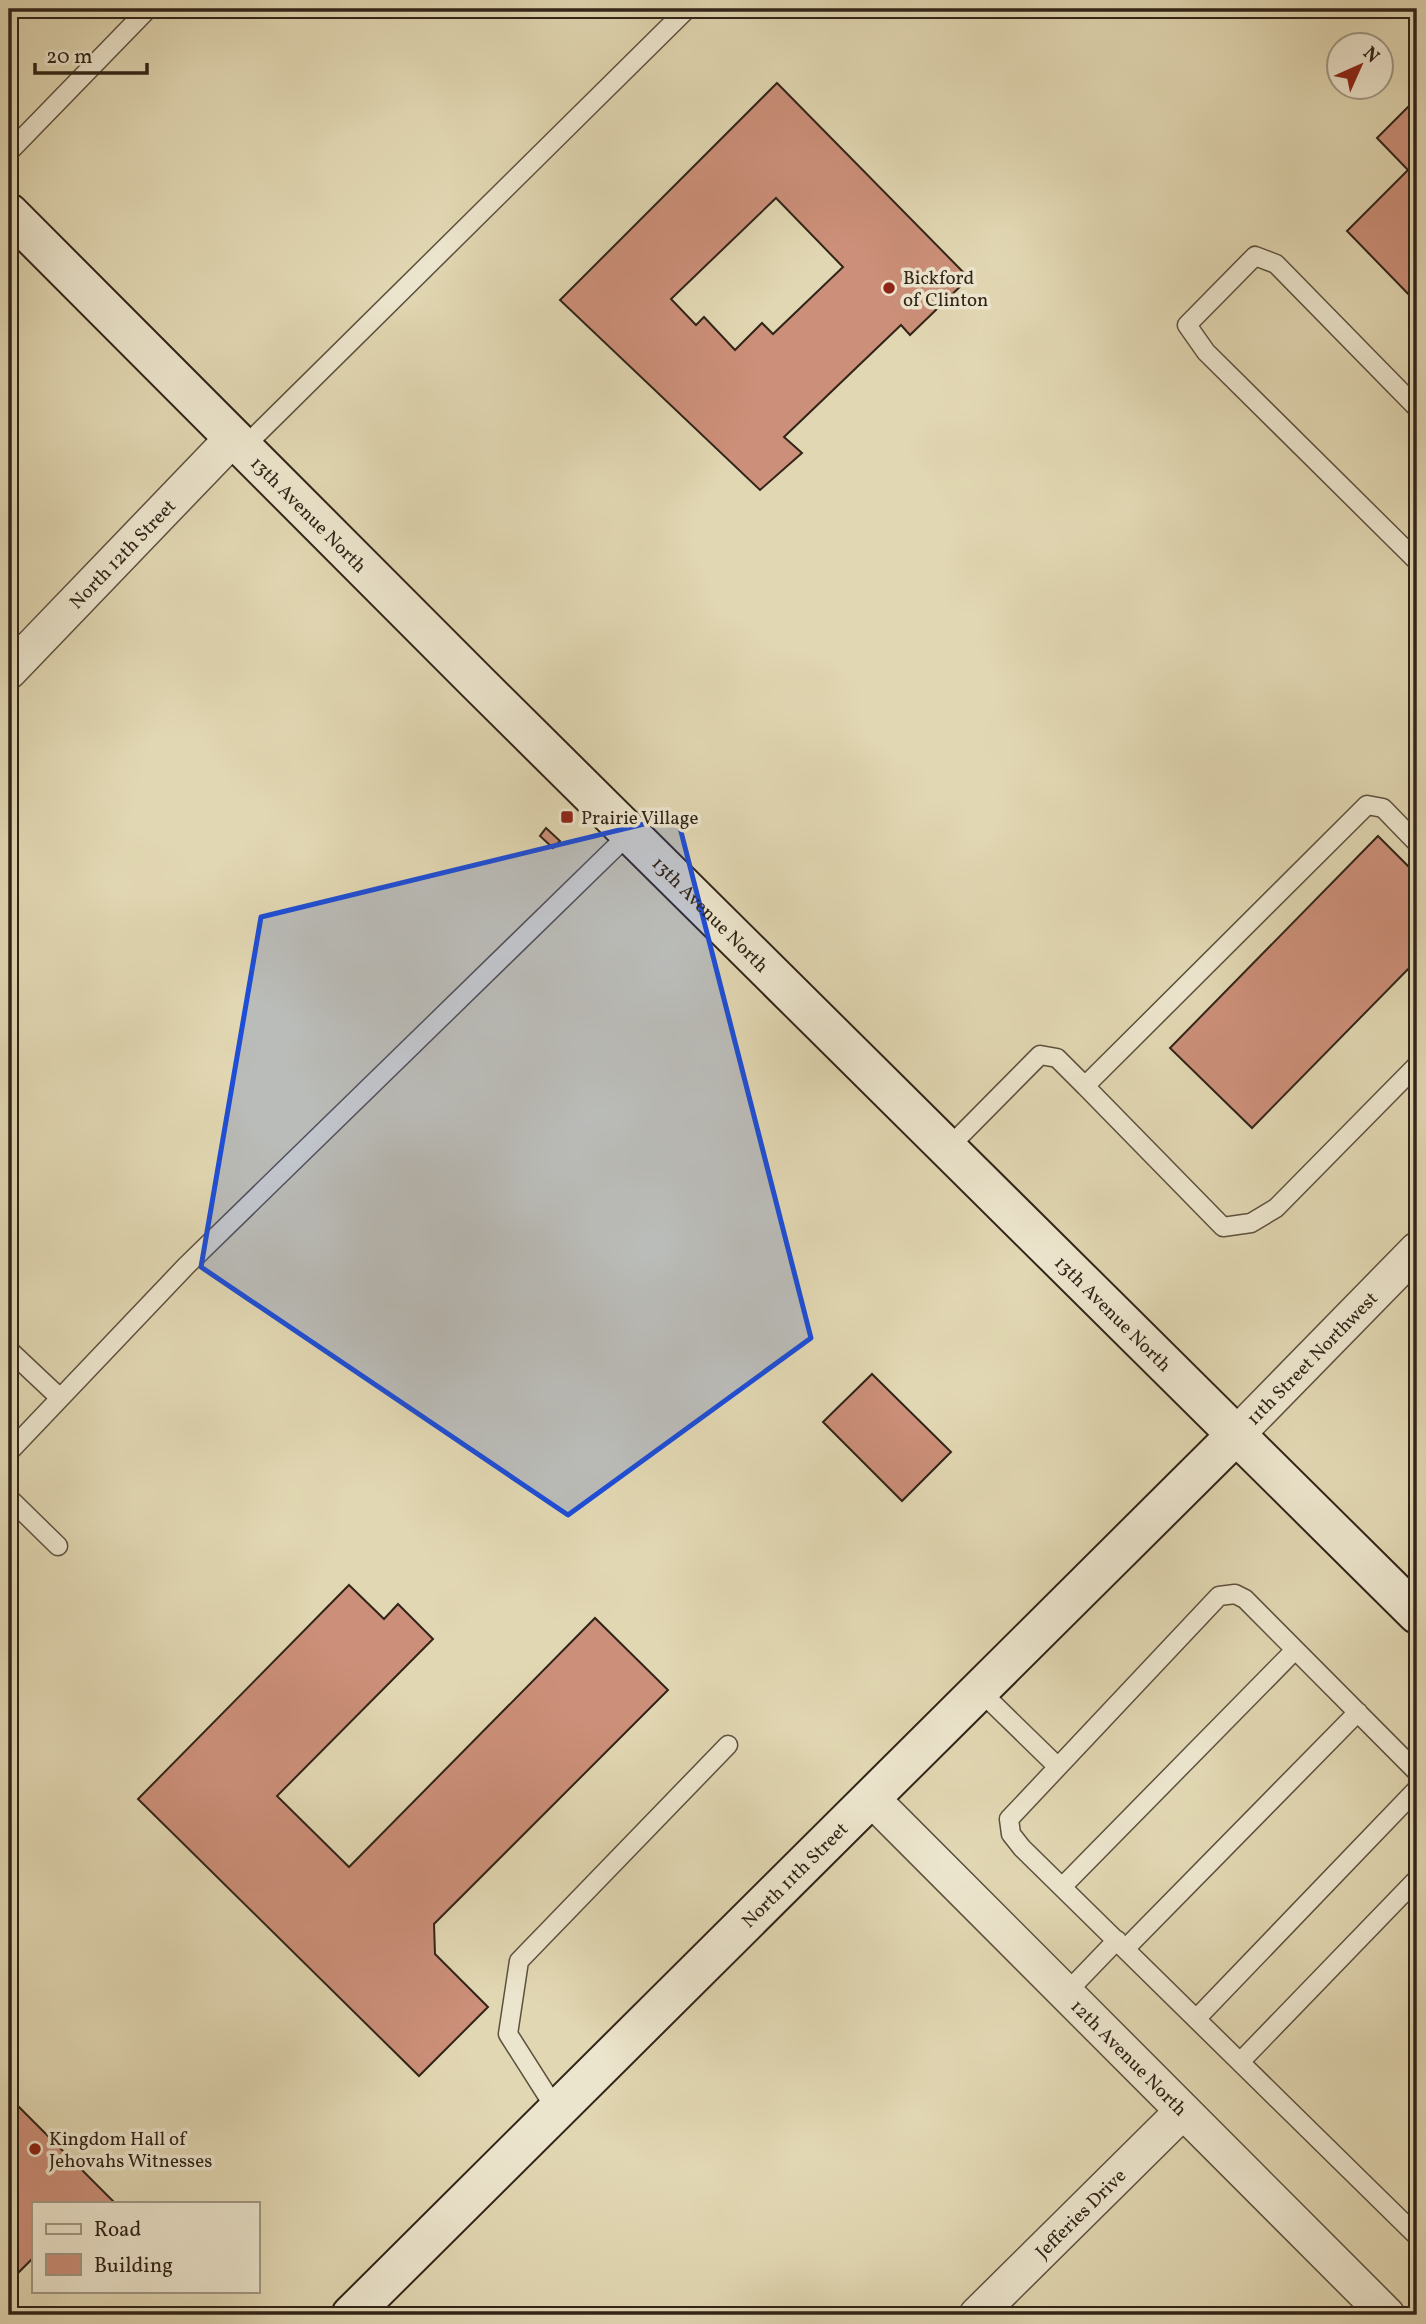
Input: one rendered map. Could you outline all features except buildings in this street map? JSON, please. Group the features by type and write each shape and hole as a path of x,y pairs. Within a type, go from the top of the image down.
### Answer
{"main road":[{"name":"13th Avenue North","path":"9,213 1417,1614"},
{"name":"North 11th Street","path":"351,2315 1236,1435"}],"street":[{"name":"North 12th Street","path":"9,671 239,442"},
{"name":"11th Street Northwest","path":"1236,1435 1417,1250"},
{"name":"12th Avenue North","path":"871,1798 1387,2315"},
{"name":"Jefferies Drive","path":"977,2315 1183,2111"}],"lane":[{"path":"9,152 148,9"},
{"path":"239,442 687,9"},
{"path":"1417,408 1276,264 1255,256 1187,325 1206,352 1417,561"},
{"path":"1085,1086 1367,805 1383,808 1417,843"},
{"path":"9,1452 186,1266 630,833"},
{"path":"948,1148 1040,1055 1057,1058 1223,1227 1251,1223 1276,1208 1417,1065"},
{"path":"9,1350 60,1398"},
{"path":"9,1498 58,1546"},
{"path":"1417,1772 1245,1599 1235,1594 1219,1596 1009,1819 1011,1834 1062,1887 1417,2236"},
{"path":"1062,1887 1295,1650"},
{"path":"979,1690 1058,1767"},
{"path":"1066,1993 1121,1945 1358,1712"},
{"path":"557,2111 508,2034 519,1961 728,1745"},
{"path":"1197,2018 1417,1789"},
{"path":"1241,2061 1417,1879"}],"highlighted area":[{"path":"677,816 811,1338 568,1515 201,1267 261,917"}],"place":[{"name":"Bickford of Clinton","path":"889,288"},
{"name":"Prairie Village","path":"567,817"},
{"name":"Kingdom Hall of Jehovahs Witnesses","path":"35,2149"}]}
